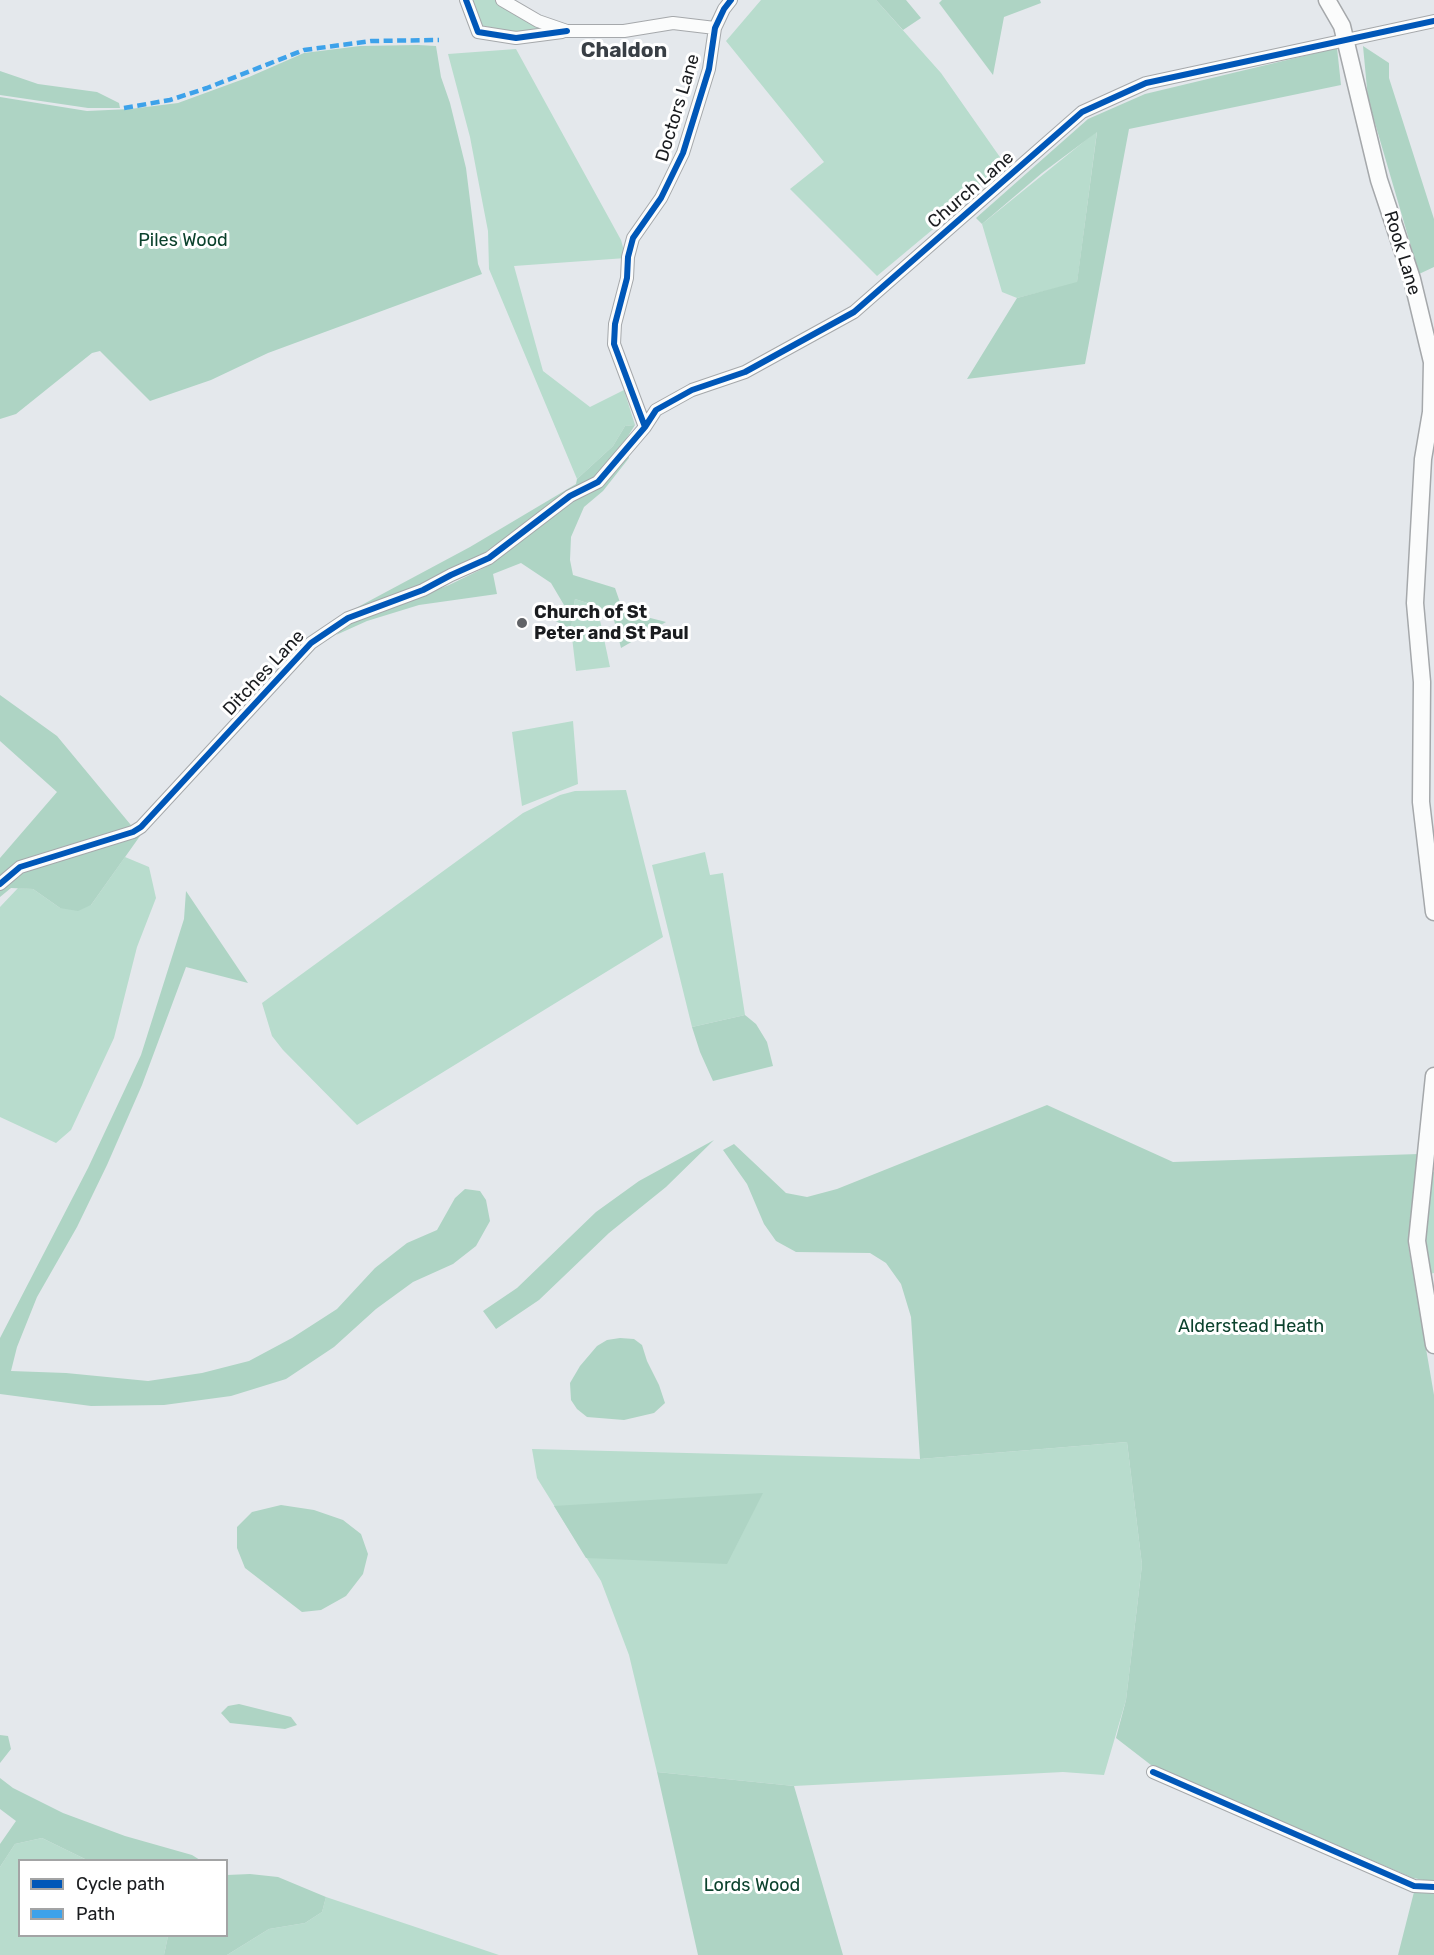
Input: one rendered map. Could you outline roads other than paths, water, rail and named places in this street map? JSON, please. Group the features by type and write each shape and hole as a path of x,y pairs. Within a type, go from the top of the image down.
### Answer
{"main road":[{"name":"Rook Lane","path":"1327,0 1342,26 1379,180 1412,279 1432,362 1431,412 1423,459 1416,603 1422,682 1421,802 1434,912"},
{"path":"1434,1076 1418,1241 1434,1345"}],"street":[{"path":"466,0 478,32 516,38 567,31 624,32 673,23 715,28"},
{"path":"502,0 538,21 567,31"},
{"name":"Doctors Lane","path":"645,427 614,344 615,324 627,278 628,257 633,238 661,198 683,153 709,69 715,28 731,0"},
{"name":"Church Lane","path":"645,427 656,410 692,390 745,372 854,312 1082,112 1146,83 1434,21"},
{"name":"Ditches Lane","path":"0,884 20,867 133,832 141,827 311,643 348,618 423,590 489,558 570,496 598,482 645,427"},
{"path":"1153,1772 1414,1886 1434,1887"}],"place":[{"name":"Church of St Peter and St Paul","path":"522,623"}],"district":[{"name":"Chaldon","path":"624,51"}],"park label":[{"name":"Piles Wood","path":"183,241"},
{"name":"Alderstead Heath","path":"1251,1327"},
{"name":"Lords Wood","path":"752,1886"}]}
